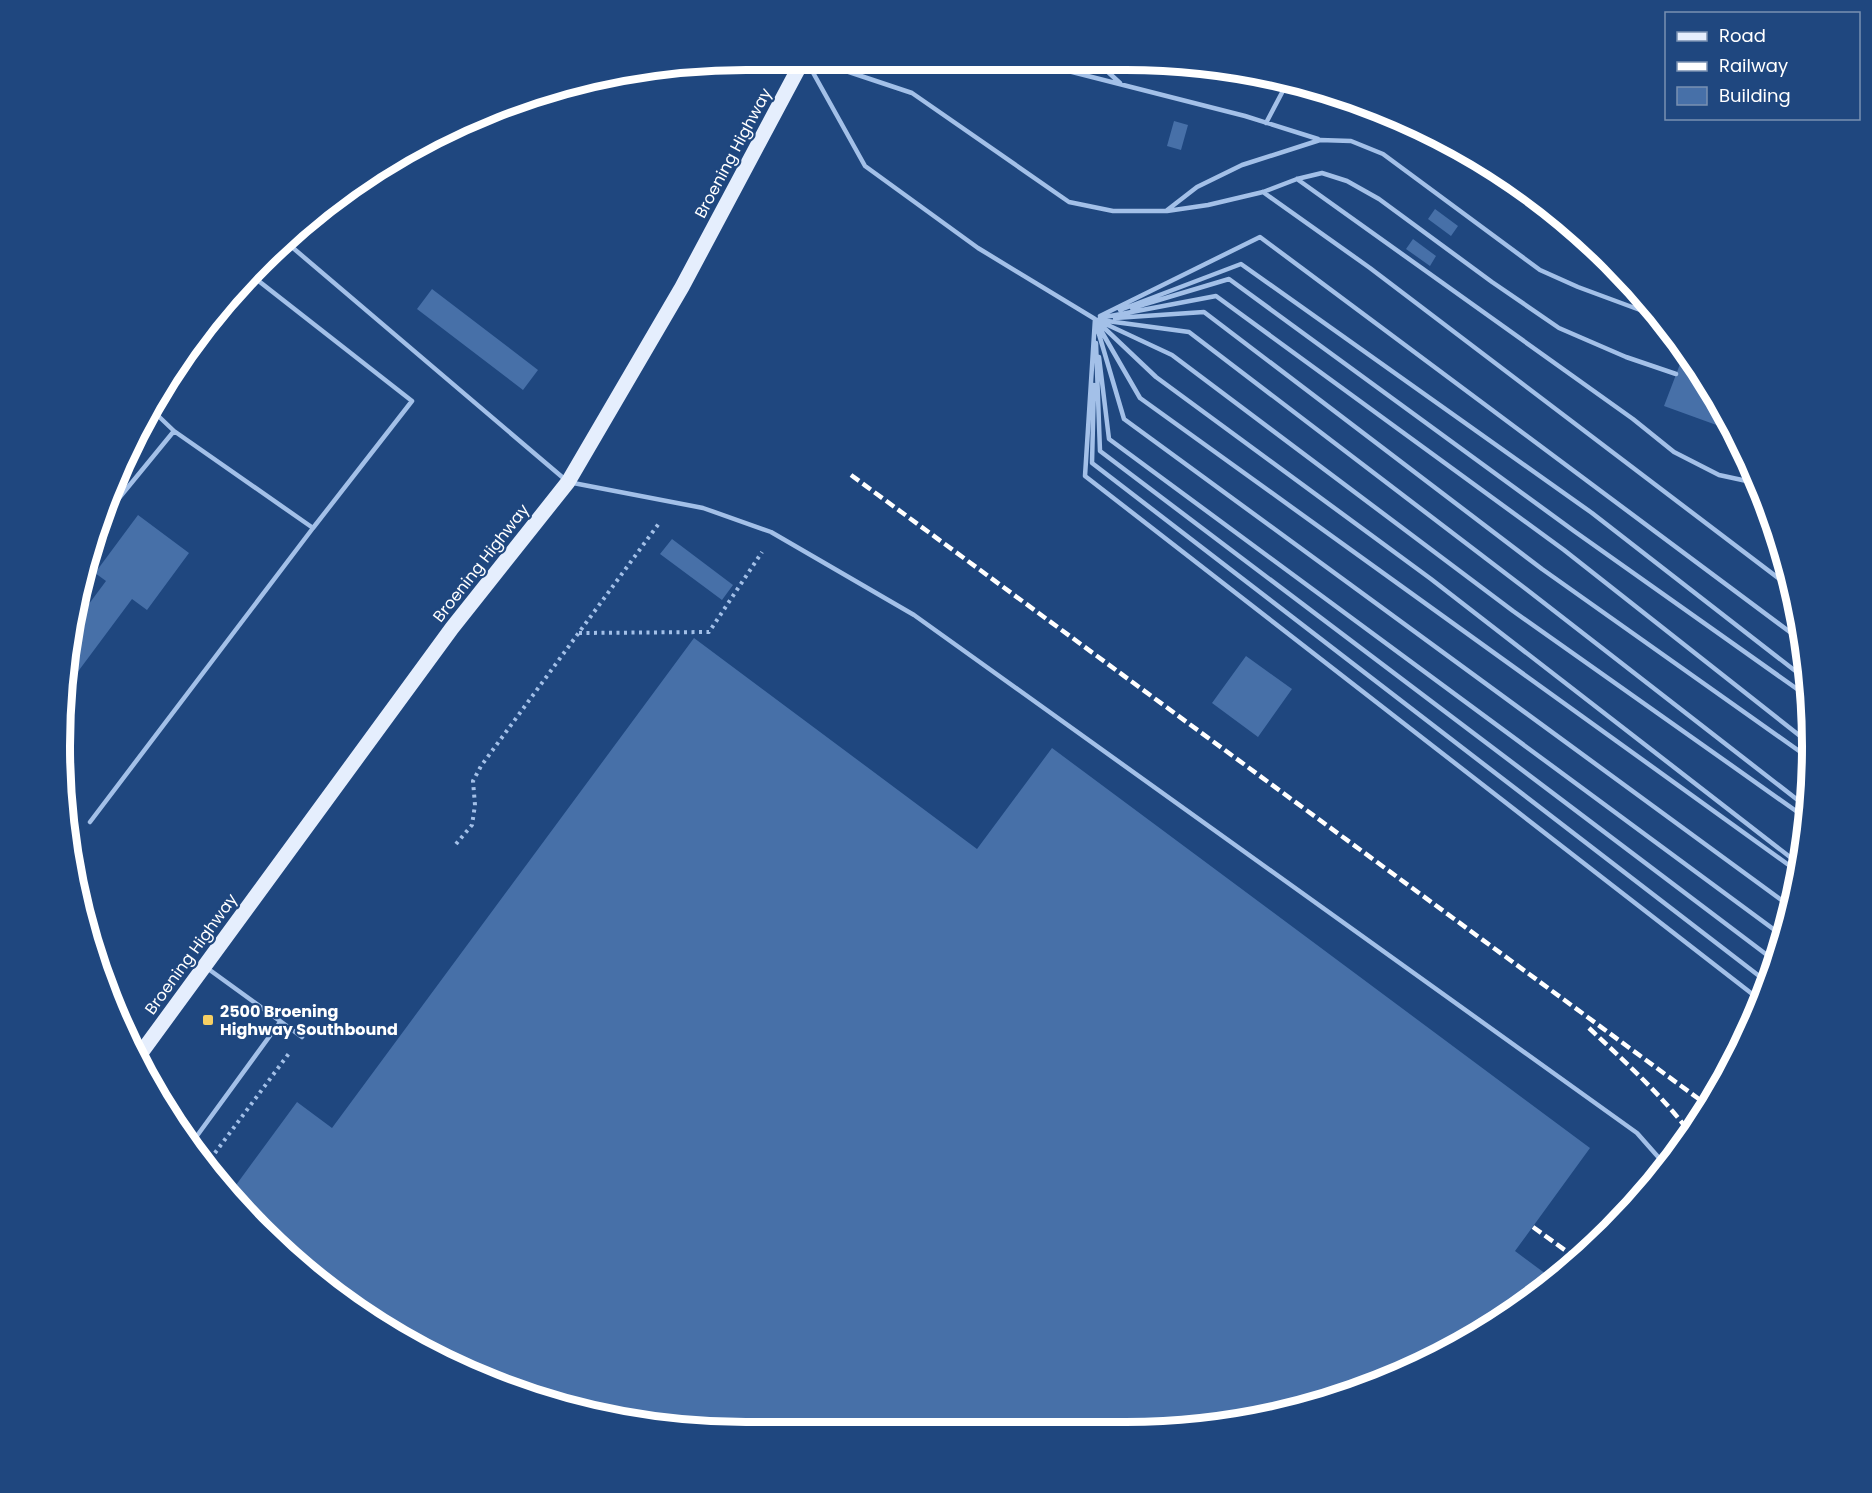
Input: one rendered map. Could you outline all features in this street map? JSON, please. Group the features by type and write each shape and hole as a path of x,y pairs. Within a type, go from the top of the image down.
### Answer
{"main road":[{"name":"Broening Highway","path":"143,1050 452,628 568,482 682,287 799,70"}],"lane":[{"path":"810,70 865,166 978,248 1095,319 1172,355 1513,611 1798,812"},
{"path":"843,70 912,93 1069,202 1113,212 1166,212 1208,205 1263,192 1297,179 1322,173 1347,181 1379,198 1492,282 1559,328 1626,357 1676,374"},
{"path":"1064,70 1245,116 1320,140 1351,141 1383,154 1540,270 1642,310"},
{"path":"1106,70 1122,85"},
{"path":"1266,123 1283,90"},
{"path":"1166,212 1197,187 1242,165 1320,140"},
{"path":"1297,179 1633,419 1674,453 1719,475 1747,481"},
{"path":"1263,192 1370,268 1780,579"},
{"path":"1095,319 1260,237 1792,634"},
{"path":"291,247 568,482 703,508 774,533 914,615 1637,1132 1661,1160"},
{"path":"1095,319 1241,264 1592,513 1797,672"},
{"path":"1095,319 1229,279 1574,531 1799,690"},
{"path":"90,822 412,401 257,280"},
{"path":"1095,319 1216,296 1564,550 1802,737"},
{"path":"1095,319 1204,312 1542,569 1802,753"},
{"path":"1095,319 1189,332 1516,581 1799,801"},
{"path":"1095,319 1156,376 1431,579 1792,859"},
{"path":"1095,319 1140,398 1791,867"},
{"path":"1095,319 1124,419 1783,901"},
{"path":"1095,319 1109,439 1775,931"},
{"path":"1095,319 1101,451 1768,956"},
{"path":"1095,319 1092,462 1761,977"},
{"path":"1095,319 1085,477 1754,995"},
{"path":"157,415 174,431 313,528"},
{"path":"117,500 174,431"},
{"path":"204,966 302,1037"},
{"path":"195,1138 280,1022"}],"path":[{"path":"456,844 472,825 475,805 473,781 481,766 653,532 672,502"},
{"path":"578,633 709,632 774,533"},
{"path":"211,1159 289,1053"}],"building":[{"path":"1174,121 1188,125 1181,150 1167,146"},
{"path":"1435,209 1458,226 1451,236 1428,219"},
{"path":"1413,239 1436,256 1430,266 1406,249"},
{"path":"432,289 538,370 523,390 417,309"},
{"path":"1681,361 1720,426 1664,406"},
{"path":"138,515 189,553 147,610 132,599 74,677 84,610 106,581 95,573"},
{"path":"672,539 733,585 722,600 660,554"},
{"path":"694,638 977,849 1052,748 1590,1148 1515,1251 1547,1275 1501,1309 1463,1332 1424,1353 1343,1387 1257,1410 1170,1421 746,1422 658,1417 615,1410 529,1387 448,1353 371,1309 301,1255 268,1225 234,1187 297,1102 332,1128"},
{"path":"1246,656 1292,689 1258,737 1212,703"}],"railway":[{"path":"851,475 1701,1101"},
{"path":"1589,1028 1655,1091 1685,1126"},
{"path":"1533,1227 1571,1255"}],"place":[{"name":"2500 Broening Highway Southbound","path":"208,1020"}]}
